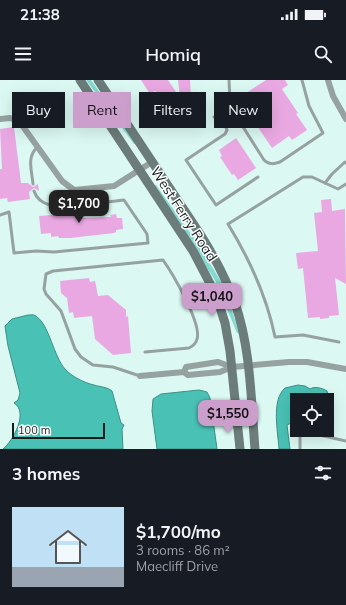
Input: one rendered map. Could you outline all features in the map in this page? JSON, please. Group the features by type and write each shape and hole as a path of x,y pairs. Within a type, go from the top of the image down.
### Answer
{"main road":[{"name":"West Ferry Road","path":"80,80 190,246 216,295 225,323 232,367 240,449"},
{"name":"West Ferry Road","path":"98,80 200,234 220,269 238,315 248,366 255,449"}],"street":[{"path":"328,80 333,96 346,119"},
{"path":"0,119 10,118 19,121 62,181 74,190 114,186 140,171 152,162"},
{"path":"184,372 186,367 218,362 232,367"},
{"path":"140,376 184,372 188,375 220,372 232,367 301,362 346,369"}],"lane":[{"path":"229,80 230,101 235,115 264,160 274,164 280,162 323,133 309,106 302,80"},
{"path":"226,128 225,134 186,160 216,205 258,177"},
{"path":"33,184 31,158 33,152 38,148"},
{"path":"325,183 336,170 345,162 346,163"},
{"path":"339,342 303,335 275,337 269,313 257,278 228,224 300,178 309,176 338,189 343,188 346,184"},
{"path":"34,191 40,199 51,206 60,208 73,206"},
{"path":"0,215 9,212 14,253 36,251 54,252 148,243 147,234 124,200 83,205"},
{"path":"140,376 113,367 94,365 81,358 75,349 61,311 46,294 44,289 46,274 53,271 163,260 188,305 198,338 194,345 189,348 145,352"},
{"path":"300,449 300,435 306,432 346,441"}],"shaded area":[{"path":"86,80 91,80 99,92 95,92"},
{"path":"122,128 125,128 136,144 134,144"},
{"path":"156,185 196,241 225,288 239,333 237,333 216,282 154,186"},
{"path":"35,315 41,321 61,364 68,372 83,381 112,391 121,423 124,425 122,429 123,449 3,449 15,433 20,419 18,407 14,403 18,400 20,393 8,346 5,326 12,319"},
{"path":"298,385 305,386 310,389 323,389 328,393 290,393 290,424 287,425 290,449 279,449 276,417 278,400 285,388"},
{"path":"199,390 207,392 210,398 217,449 157,449 152,411 153,399 161,394"}],"building":[{"path":"141,80 168,80 176,92 155,91 149,92"},
{"path":"178,80 190,80 191,92 179,92"},
{"path":"266,80 285,80 288,85 282,89 307,130 292,140 289,136 272,148 259,128 272,128 272,92 248,92"},
{"path":"14,128 21,183 28,183 33,187 38,184 39,191 34,188 29,192 30,199 8,202 7,198 0,199 0,169 2,169 0,129"},
{"path":"236,138 256,168 238,180 234,174 232,175 220,157 222,156 219,150"},
{"path":"331,199 332,211 345,209 346,284 335,278 339,315 320,319 320,317 308,318 303,268 298,269 296,253 318,251 314,213 322,212 321,200"},
{"path":"72,200 81,201 80,206 85,209 83,218 111,217 110,215 116,214 117,218 122,218 123,229 116,230 114,233 70,238 59,238 58,236 51,237 51,233 41,234 39,216 74,213 73,209 76,205"},
{"path":"89,278 90,282 95,281 98,296 108,295 126,310 126,317 128,316 131,353 113,355 95,339 92,316 74,318 73,312 69,313 67,298 61,293 60,281"}]}
